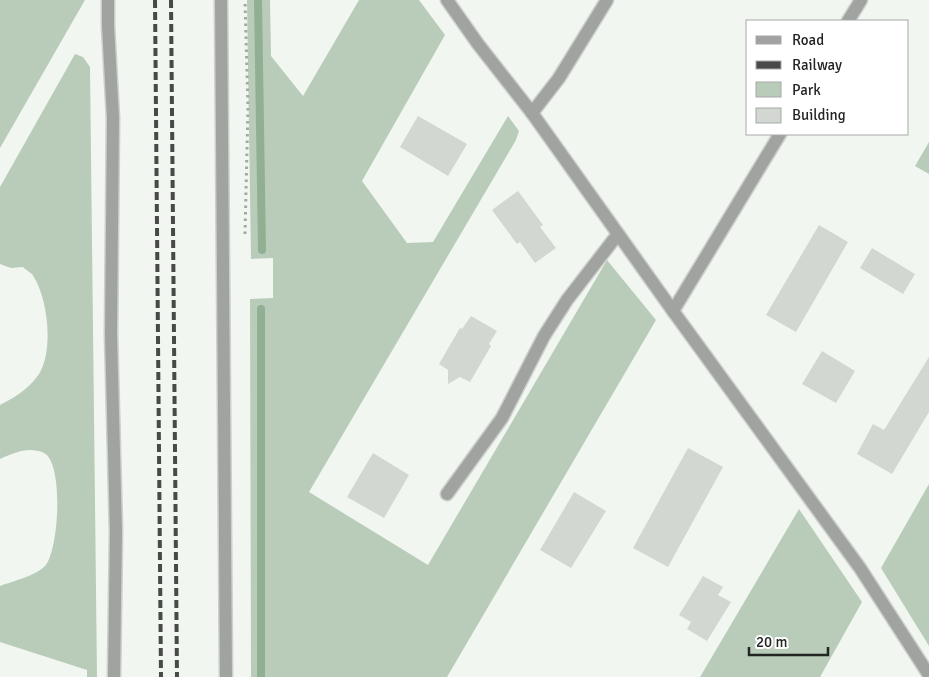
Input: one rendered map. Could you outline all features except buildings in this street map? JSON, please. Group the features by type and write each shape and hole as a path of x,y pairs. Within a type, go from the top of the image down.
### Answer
{"street":[{"path":"108,0 113,118 110,334 116,532 114,677"},
{"path":"221,0 226,677"},
{"path":"447,0 478,44 532,113 673,312 860,568 929,675"},
{"path":"532,113 559,78 607,0"},
{"path":"849,20 861,0"},
{"path":"673,312 779,135"},
{"path":"447,494 502,418 544,336 567,300 618,234"}],"green space":[{"path":"0,0 85,0 0,148"},
{"path":"247,0 270,0 271,56 303,96 359,0 419,0 445,35 362,181 407,243 433,242 508,116 519,131 516,140 309,492 428,565 607,260 656,320 447,677 251,677 250,299 273,298 273,258 251,259"},
{"path":"75,54 83,57 90,67 97,677 87,677 87,670 0,642 0,586 30,575 45,566 54,543 57,489 55,473 50,460 44,453 27,450 0,459 0,405 16,396 39,374 44,364 48,338 42,296 32,274 23,267 11,268 0,264 0,187"},
{"path":"929,142 929,174 915,166"},
{"path":"929,484 929,646 881,568"},
{"path":"799,509 862,602 820,677 700,677"}],"waterway":[{"path":"258,0 262,250"},
{"path":"261,309 261,677"}],"railway":[{"path":"155,0 161,677"},
{"path":"171,0 177,677"}]}
